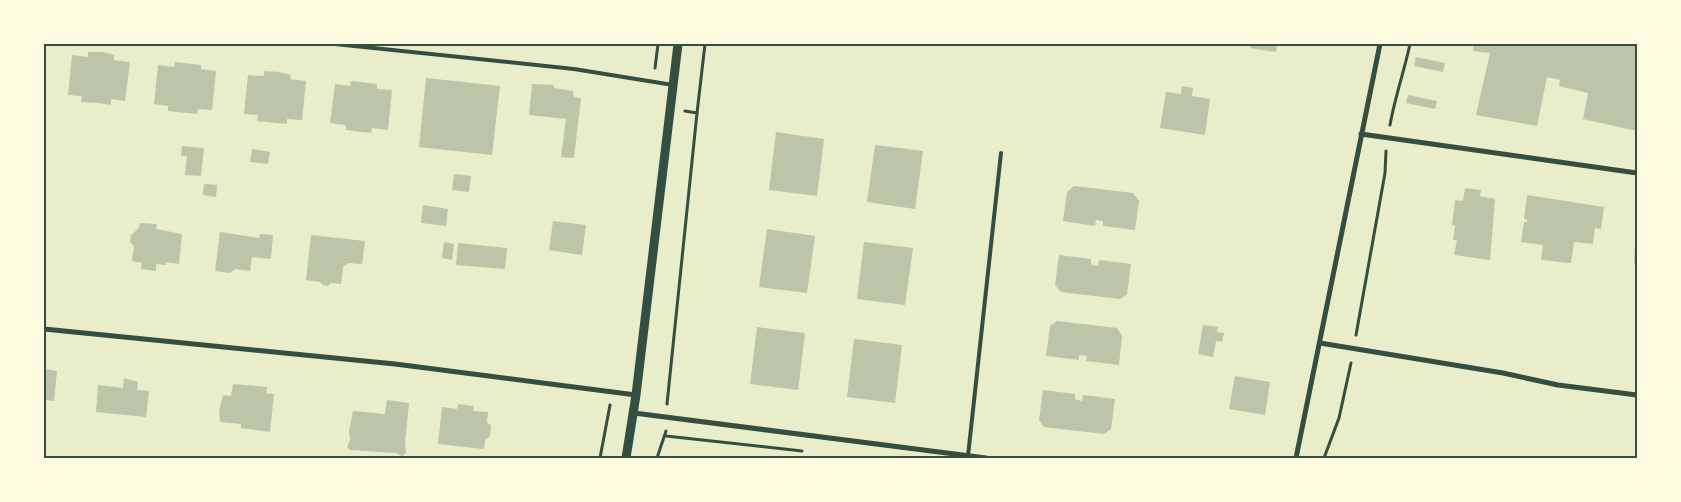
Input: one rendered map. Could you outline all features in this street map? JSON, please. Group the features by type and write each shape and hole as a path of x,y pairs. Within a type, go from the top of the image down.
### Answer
{"street":[{"path":"626,458 634,412 678,44"},
{"path":"1296,458 1380,44"},
{"path":"1361,134 1637,173"},
{"path":"44,329 395,364 636,395"},
{"path":"1320,343 1503,372 1558,385 1637,395"},
{"path":"634,412 986,458"}],"lane":[{"path":"335,44 574,69 673,85"},
{"path":"968,456 1000,153"}],"path":[{"path":"657,458 666,436 667,394 705,44"},
{"path":"1324,458 1340,418 1385,173 1388,138 1396,94 1402,80 1410,44"},
{"path":"684,112 697,112"},
{"path":"600,458 612,392"},
{"path":"666,436 803,452"}],"building":[{"path":"1251,44 1277,44 1276,52 1250,48"},
{"path":"1474,44 1637,44 1637,131 1583,119 1588,93 1559,86 1560,80 1547,77 1537,126 1476,115 1490,53 1473,51"},
{"path":"88,52 103,52 114,55 114,60 130,62 125,101 111,99 111,105 81,102 82,96 68,95 72,55 88,57"},
{"path":"1416,57 1445,63 1443,72 1414,66"},
{"path":"175,62 201,65 201,69 216,71 212,110 198,109 197,114 168,111 168,106 154,104 158,65 174,67"},
{"path":"264,71 279,72 291,75 290,79 306,81 302,120 287,119 287,124 257,121 258,115 244,114 248,75 264,76"},
{"path":"426,78 500,86 492,155 419,147"},
{"path":"351,81 377,84 377,89 392,90 388,130 372,128 371,133 346,130 346,125 330,123 335,84 350,86"},
{"path":"532,84 554,85 554,88 573,91 574,97 581,98 574,158 561,157 566,119 529,115"},
{"path":"1182,86 1193,88 1192,96 1210,99 1205,135 1160,128 1166,92 1181,94"},
{"path":"1408,95 1437,101 1435,109 1406,103"},
{"path":"776,132 824,139 817,196 769,190"},
{"path":"875,145 923,151 915,209 867,202"},
{"path":"182,146 204,148 201,176 185,175 187,156 181,156"},
{"path":"252,149 270,152 268,164 250,162"},
{"path":"454,174 471,176 469,192 452,190"},
{"path":"204,184 217,185 216,197 203,195"},
{"path":"1074,186 1133,193 1139,201 1135,230 1103,226 1103,221 1096,220 1095,226 1063,221 1067,192"},
{"path":"1465,188 1481,190 1480,196 1495,199 1490,260 1454,255 1457,240 1453,240 1455,225 1452,225 1455,200 1463,201"},
{"path":"1527,195 1604,207 1601,229 1595,228 1593,244 1574,242 1571,263 1541,260 1543,245 1521,242 1524,222 1527,222 1527,219 1524,219"},
{"path":"423,205 448,209 446,226 421,223"},
{"path":"553,221 586,225 582,255 549,250"},
{"path":"140,223 157,224 156,229 182,234 179,264 166,262 166,265 156,264 156,271 141,269 142,263 132,261 134,246 130,242 131,235 139,228"},
{"path":"767,229 815,236 807,293 759,287"},
{"path":"1637,229 1637,264 1634,263"},
{"path":"220,232 259,238 260,234 273,235 271,259 252,257 250,271 235,269 230,273 215,271"},
{"path":"311,235 365,241 362,264 348,263 343,267 341,284 331,283 328,286 320,282 306,280"},
{"path":"444,242 454,244 452,260 442,258"},
{"path":"864,242 913,248 905,305 857,299"},
{"path":"458,243 507,248 505,269 456,265"},
{"path":"1059,255 1091,259 1091,265 1098,266 1099,260 1131,264 1127,294 1120,299 1061,292 1055,285"},
{"path":"1057,321 1117,328 1122,336 1119,365 1086,361 1087,356 1079,355 1079,360 1046,356 1050,326"},
{"path":"1203,325 1218,327 1217,332 1224,333 1222,342 1216,341 1213,357 1198,354"},
{"path":"757,327 805,333 798,390 750,384"},
{"path":"854,339 902,345 895,403 847,397"},
{"path":"44,369 57,371 54,401 44,400"},
{"path":"1235,376 1270,382 1265,415 1229,409"},
{"path":"124,378 138,382 137,390 149,391 146,417 96,412 98,385 123,388"},
{"path":"233,384 267,387 266,393 274,394 270,432 241,428 241,424 220,422 219,411 223,395 231,396"},
{"path":"1043,390 1075,394 1075,399 1082,401 1083,395 1115,399 1111,429 1104,434 1044,427 1039,420"},
{"path":"387,400 409,403 405,443 406,453 402,456 396,453 350,450 347,447 350,440 349,431 353,411 385,414"},
{"path":"458,404 474,406 473,411 488,412 487,422 491,426 490,436 485,440 484,449 438,444 442,407 457,409"}]}
